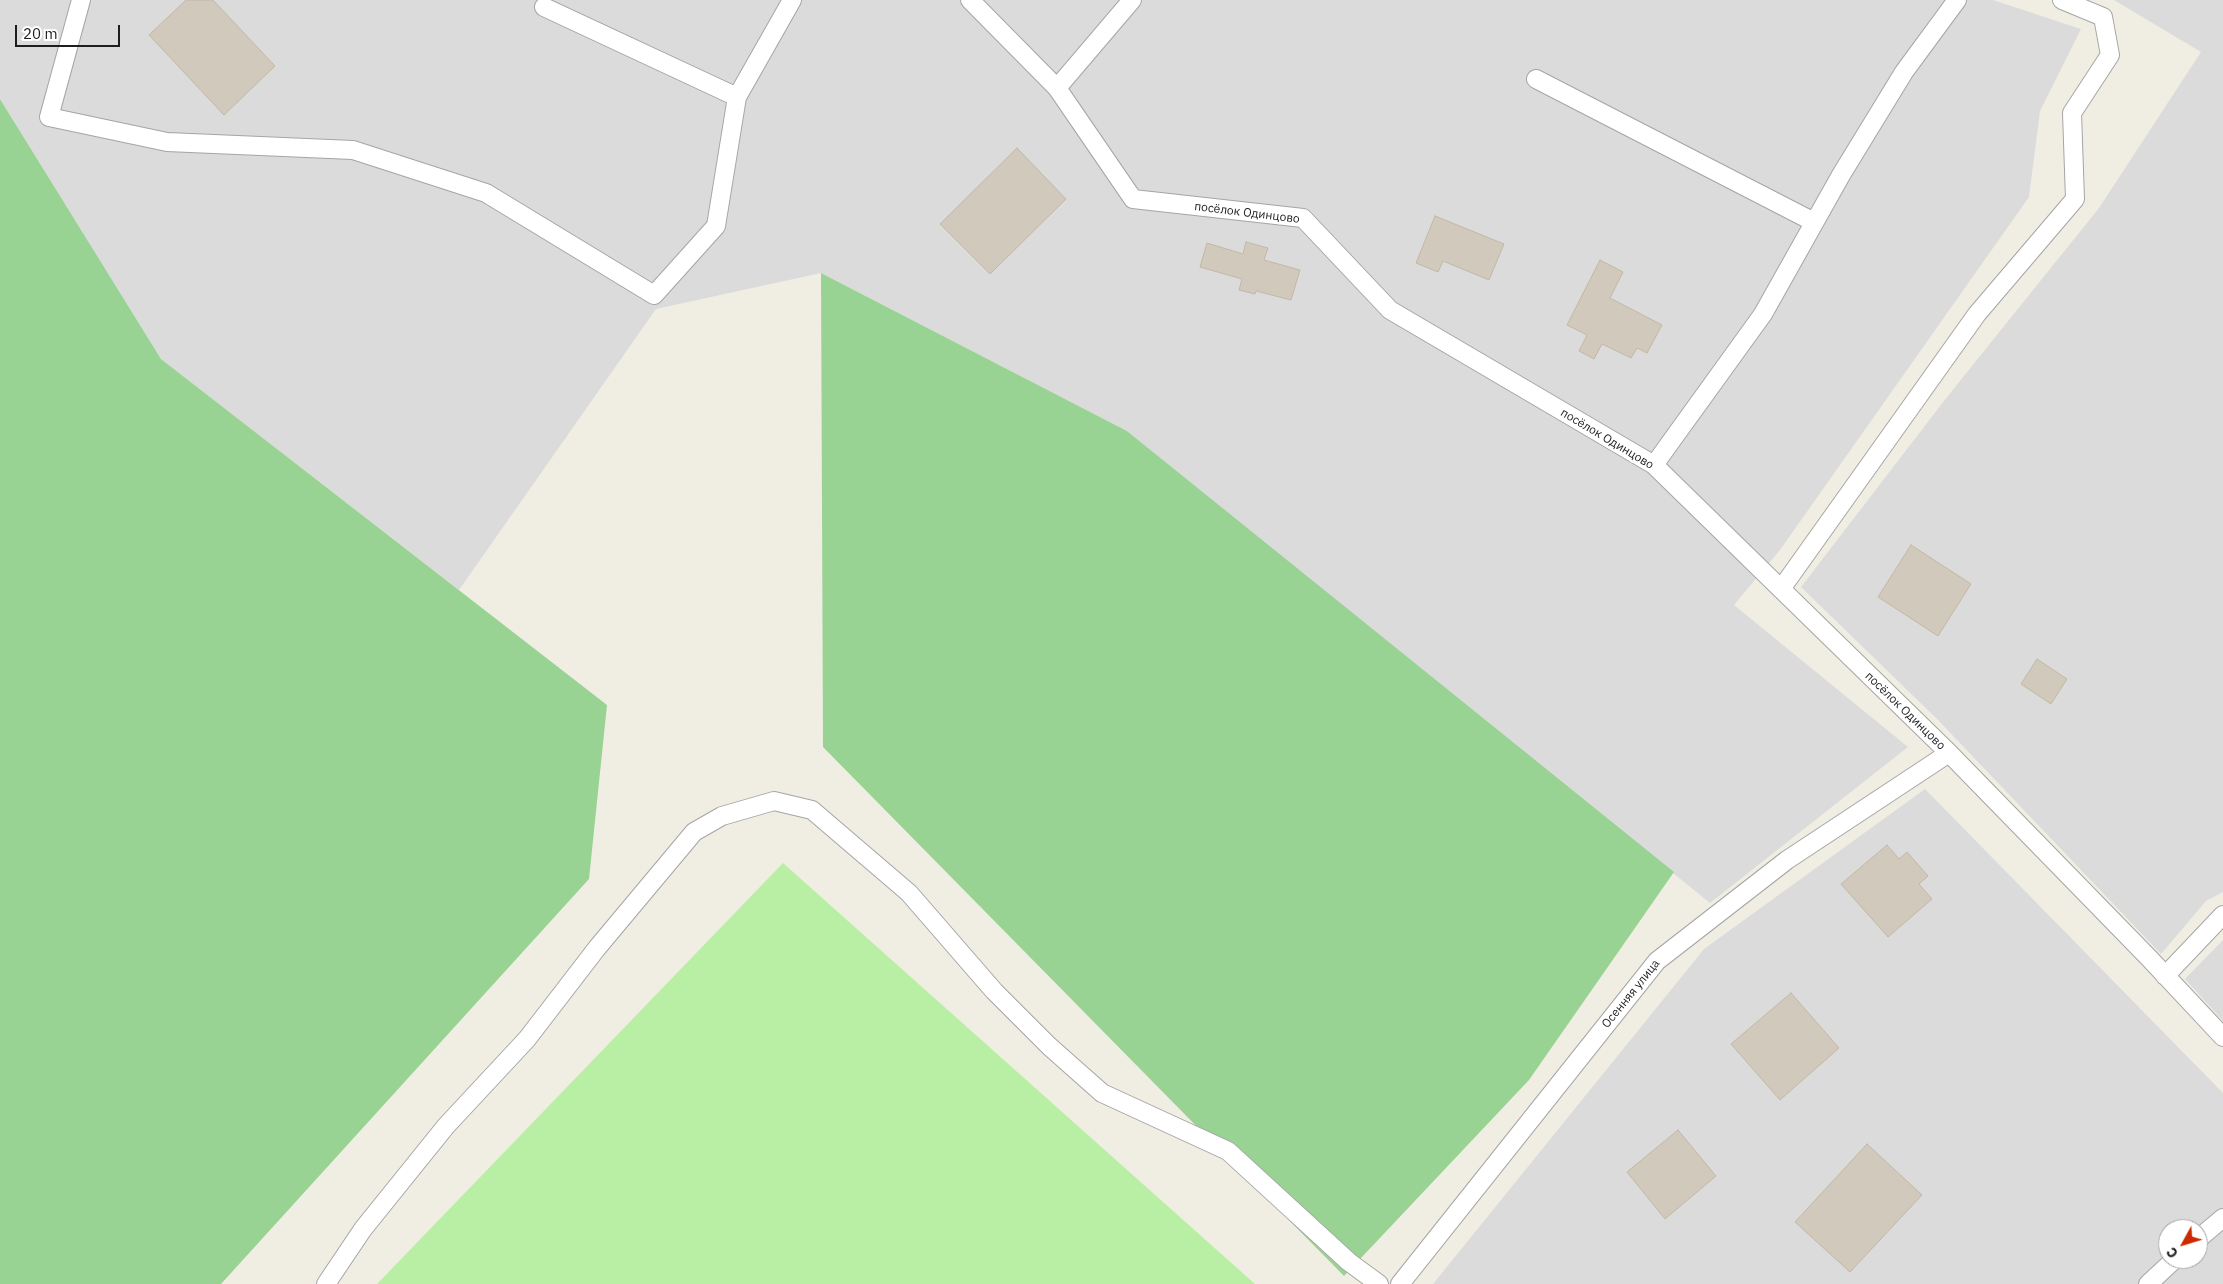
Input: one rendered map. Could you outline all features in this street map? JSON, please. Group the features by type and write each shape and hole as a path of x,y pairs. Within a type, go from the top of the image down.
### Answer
{"lane":[{"path":"81,0 49,116 167,142 353,150 486,194 654,295 716,226 737,97 792,0"},
{"name":"посёлок Одинцово","path":"970,0 1057,88 1133,199 1303,218 1390,310 1654,465 1949,753 2223,1037"},
{"path":"1057,88 1132,0"},
{"path":"1654,465 1763,314 1814,222 1904,72 1957,0"},
{"path":"1780,589 1977,314 2075,199 2072,113 2110,55 2103,17 2062,0"},
{"path":"544,7 737,97"},
{"path":"1536,79 1814,222"},
{"name":"Осенняя улица","path":"1400,1284 1657,960 1788,860 1949,753"},
{"path":"326,1284 363,1229 446,1126 527,1039 597,948 694,832 722,816 774,801 812,810 909,893 994,991 1049,1046 1102,1093 1228,1151 1349,1262 1379,1284"},
{"path":"2165,976 2223,915"},
{"path":"2208,1231 2223,1218"},
{"path":"2148,1284 2164,1269"}],"shaded area":[{"path":"0,0 1993,0 2081,29 2040,111 2029,197 1780,550 1734,605 1908,747 1710,903 1127,431 821,273 656,309 459,590 161,359 0,99"},
{"path":"2114,0 2223,0 2223,892 2206,901 2161,954 1938,720 1801,587 1947,397 2099,208 2201,52"},
{"path":"1925,789 2223,1093 2223,1284 1433,1284 1704,949"},
{"path":"2223,940 2223,1021 2185,979"}],"green space":[{"path":"0,99 161,359 607,705 589,879 221,1284 0,1284"},
{"path":"821,273 1127,431 1674,872 1529,1080 1344,1276 823,747"},
{"path":"783,863 1255,1284 377,1284"}],"building":[{"path":"186,0 213,0 275,66 224,115 149,35"},
{"path":"1017,148 1066,199 990,274 940,224"},
{"path":"1435,216 1504,244 1489,280 1443,261 1438,272 1416,263"},
{"path":"1246,242 1268,248 1264,260 1300,270 1291,300 1256,291 1255,294 1239,290 1242,279 1200,267 1207,243 1243,254"},
{"path":"1600,260 1623,272 1610,298 1662,325 1647,353 1637,348 1631,358 1602,344 1594,359 1579,351 1587,335 1567,325"},
{"path":"1911,545 1971,584 1938,636 1878,597"},
{"path":"2037,659 2067,679 2051,704 2021,684"},
{"path":"1887,845 1899,859 1907,852 1928,876 1919,884 1932,899 1888,937 1841,884"},
{"path":"1791,993 1839,1048 1780,1100 1731,1044"},
{"path":"1678,1130 1716,1176 1665,1219 1627,1172"},
{"path":"1867,1144 1922,1195 1850,1272 1795,1222"}]}
